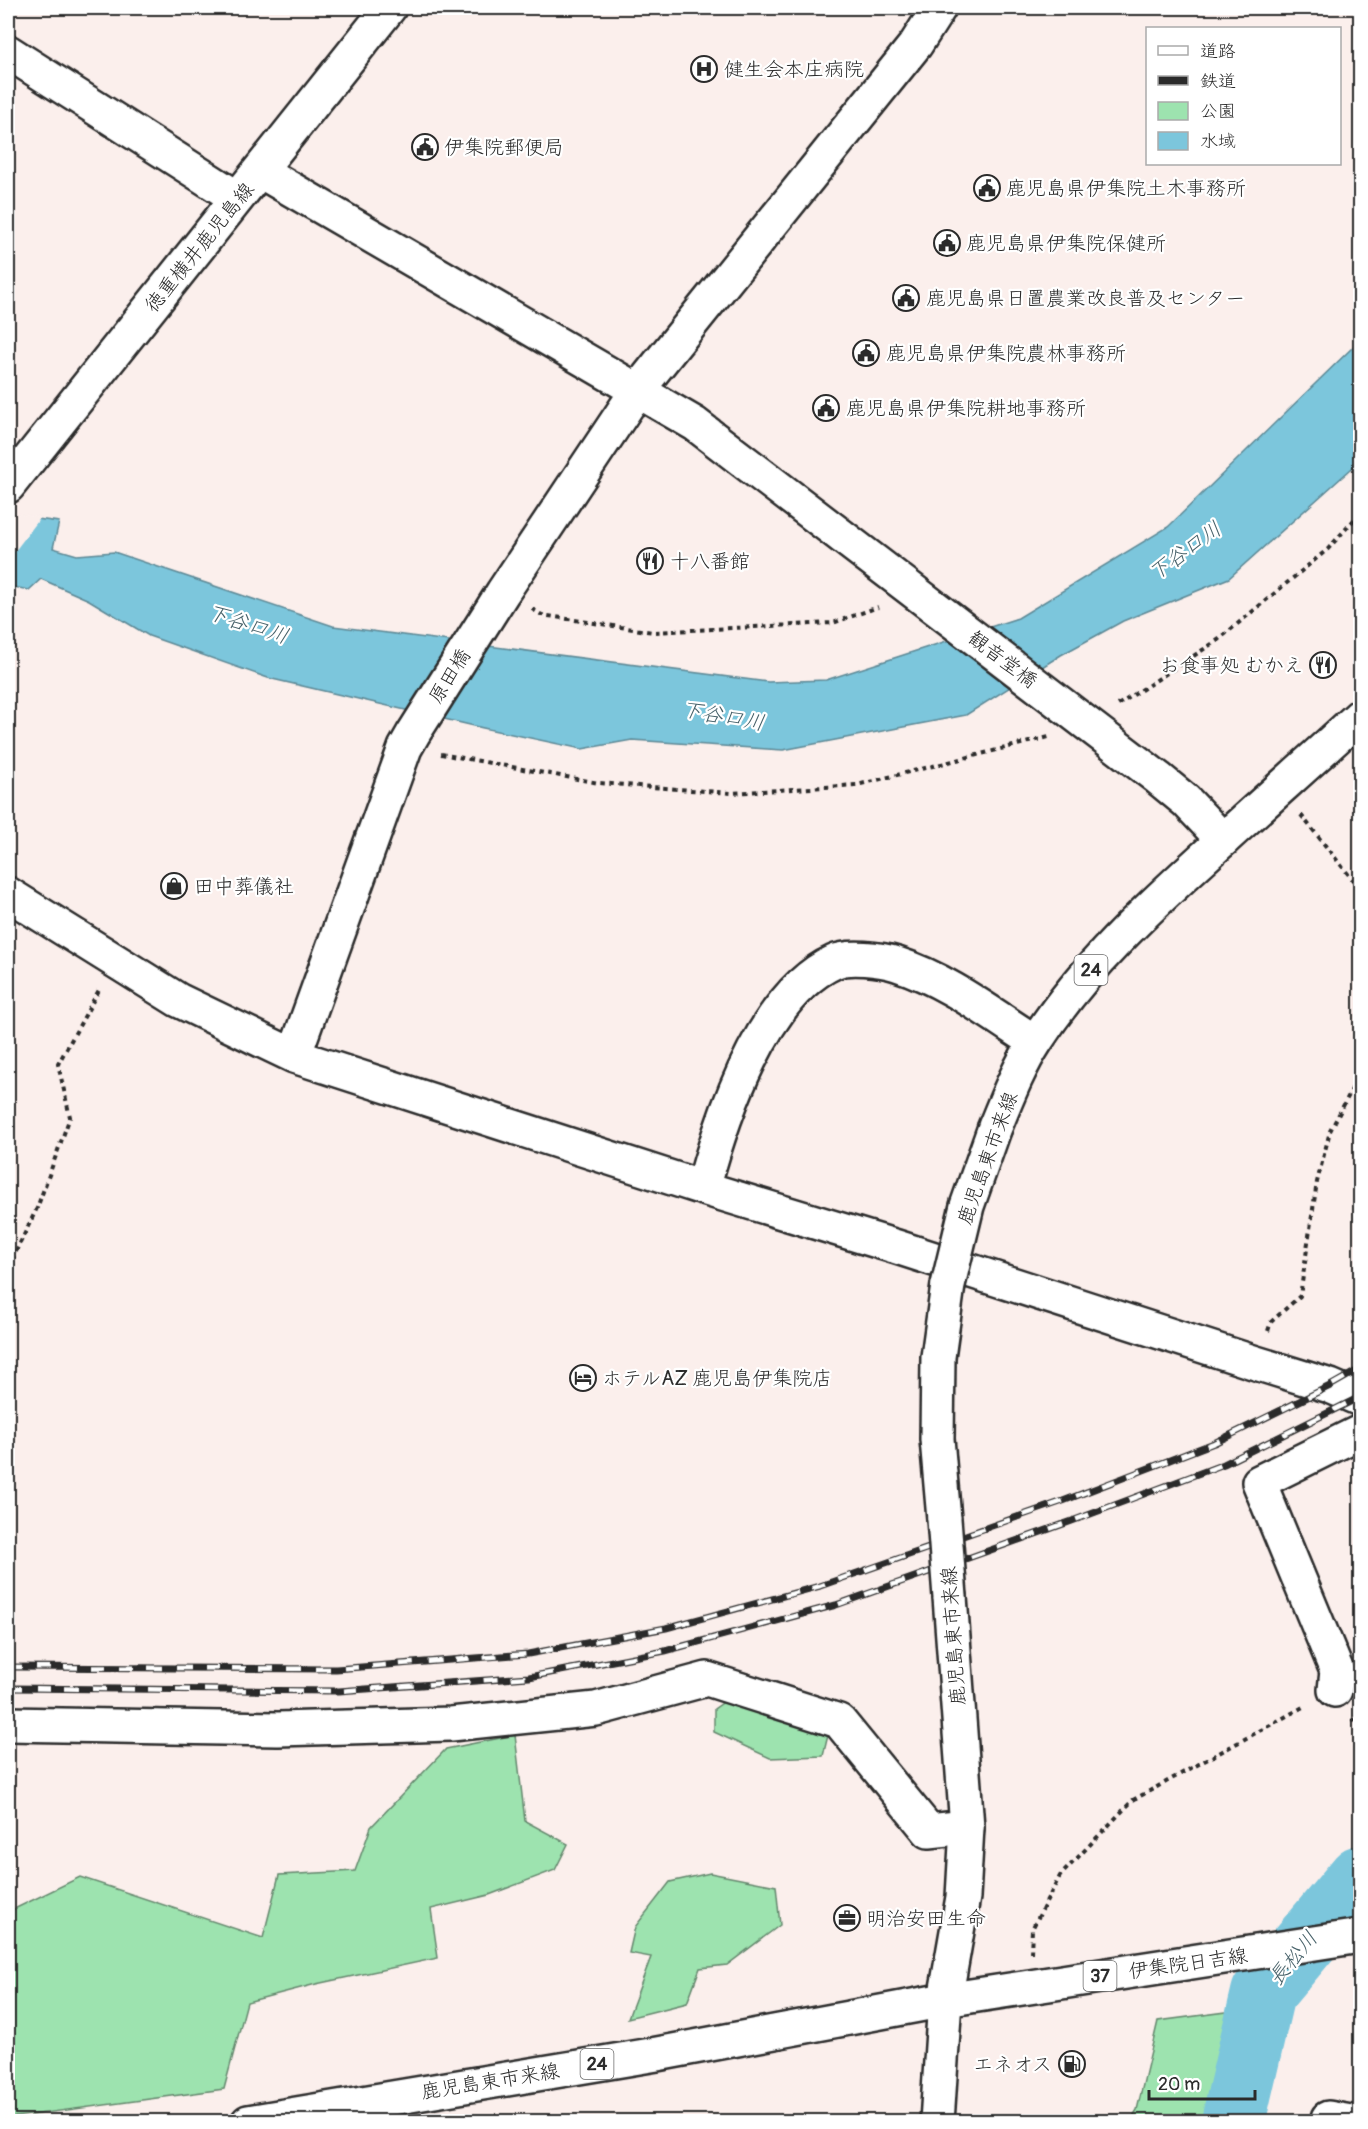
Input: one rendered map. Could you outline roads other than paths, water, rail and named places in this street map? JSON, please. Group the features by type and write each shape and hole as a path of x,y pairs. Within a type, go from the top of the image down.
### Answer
{"street":[{"name":"徳重横井鹿児島線","path":"8,485 390,8"},
{"name":"原田橋","path":"294,1056 409,741 494,605 637,391 916,44 939,8"},
{"path":"8,52 237,198"},
{"name":"観音堂橋","path":"260,171 695,424 1167,785 1223,840"},
{"name":"鹿児島東市来線","path":"248,2121 657,2054 945,2000 963,1897 967,1827 937,1439 938,1356 948,1285 967,1206 995,1127 1035,1042 1069,994 1166,892 1360,716"},
{"path":"8,894 178,1000 294,1056 1330,1386 1360,1399"},
{"path":"703,1188 716,1140 730,1103 776,1013 806,979 836,961 867,958 896,963 949,987 1035,1042"},
{"path":"1335,1690 1337,1671 1259,1482 1360,1432"},
{"path":"8,1724 278,1729 451,1724 596,1709 707,1679 839,1721 929,1831 967,1827"},
{"name":"伊集院日吉線","path":"945,2000 1360,1935"},
{"path":"937,2121 945,2000"},
{"path":"1327,2121 1328,2118 1351,2121"}],"water":[{"name":"下谷口川","path":"1360,335 1360,461 1229,578 1123,621 1061,655 966,715 783,750 632,740 582,749 268,678 149,636 89,600 41,579 29,590 8,586 8,515 59,522 53,548 77,555 114,552 333,626 768,682 826,680 1018,618 1168,527 1354,346"}],"waterway":[{"name":"長松川","path":"1233,2122 1263,1993 1360,1877"}],"railway":[{"path":"8,1667 336,1669 528,1654 666,1628 820,1586 1063,1501 1214,1443 1360,1369"},
{"path":"8,1688 339,1691 529,1677 665,1651 836,1605 1072,1521 1224,1464 1360,1397"}],"place":[{"name":"健生会本庄病院","path":"704,69"},
{"name":"伊集院郵便局","path":"425,147"},
{"name":"鹿児島県伊集院土木事務所","path":"987,188"},
{"name":"鹿児島県伊集院保健所","path":"947,243"},
{"name":"鹿児島県日置農業改良普及センター","path":"906,298"},
{"name":"鹿児島県伊集院農林事務所","path":"866,353"},
{"name":"鹿児島県伊集院耕地事務所","path":"826,408"},
{"name":"十八番館","path":"650,561"},
{"name":"お食事処 むかえ","path":"1323,665"},
{"name":"田中葬儀社","path":"174,886"},
{"name":"ホテルAZ 鹿児島伊集院店","path":"583,1378"},
{"name":"明治安田生命","path":"847,1918"},
{"name":"エネオス","path":"1072,2064"}]}
